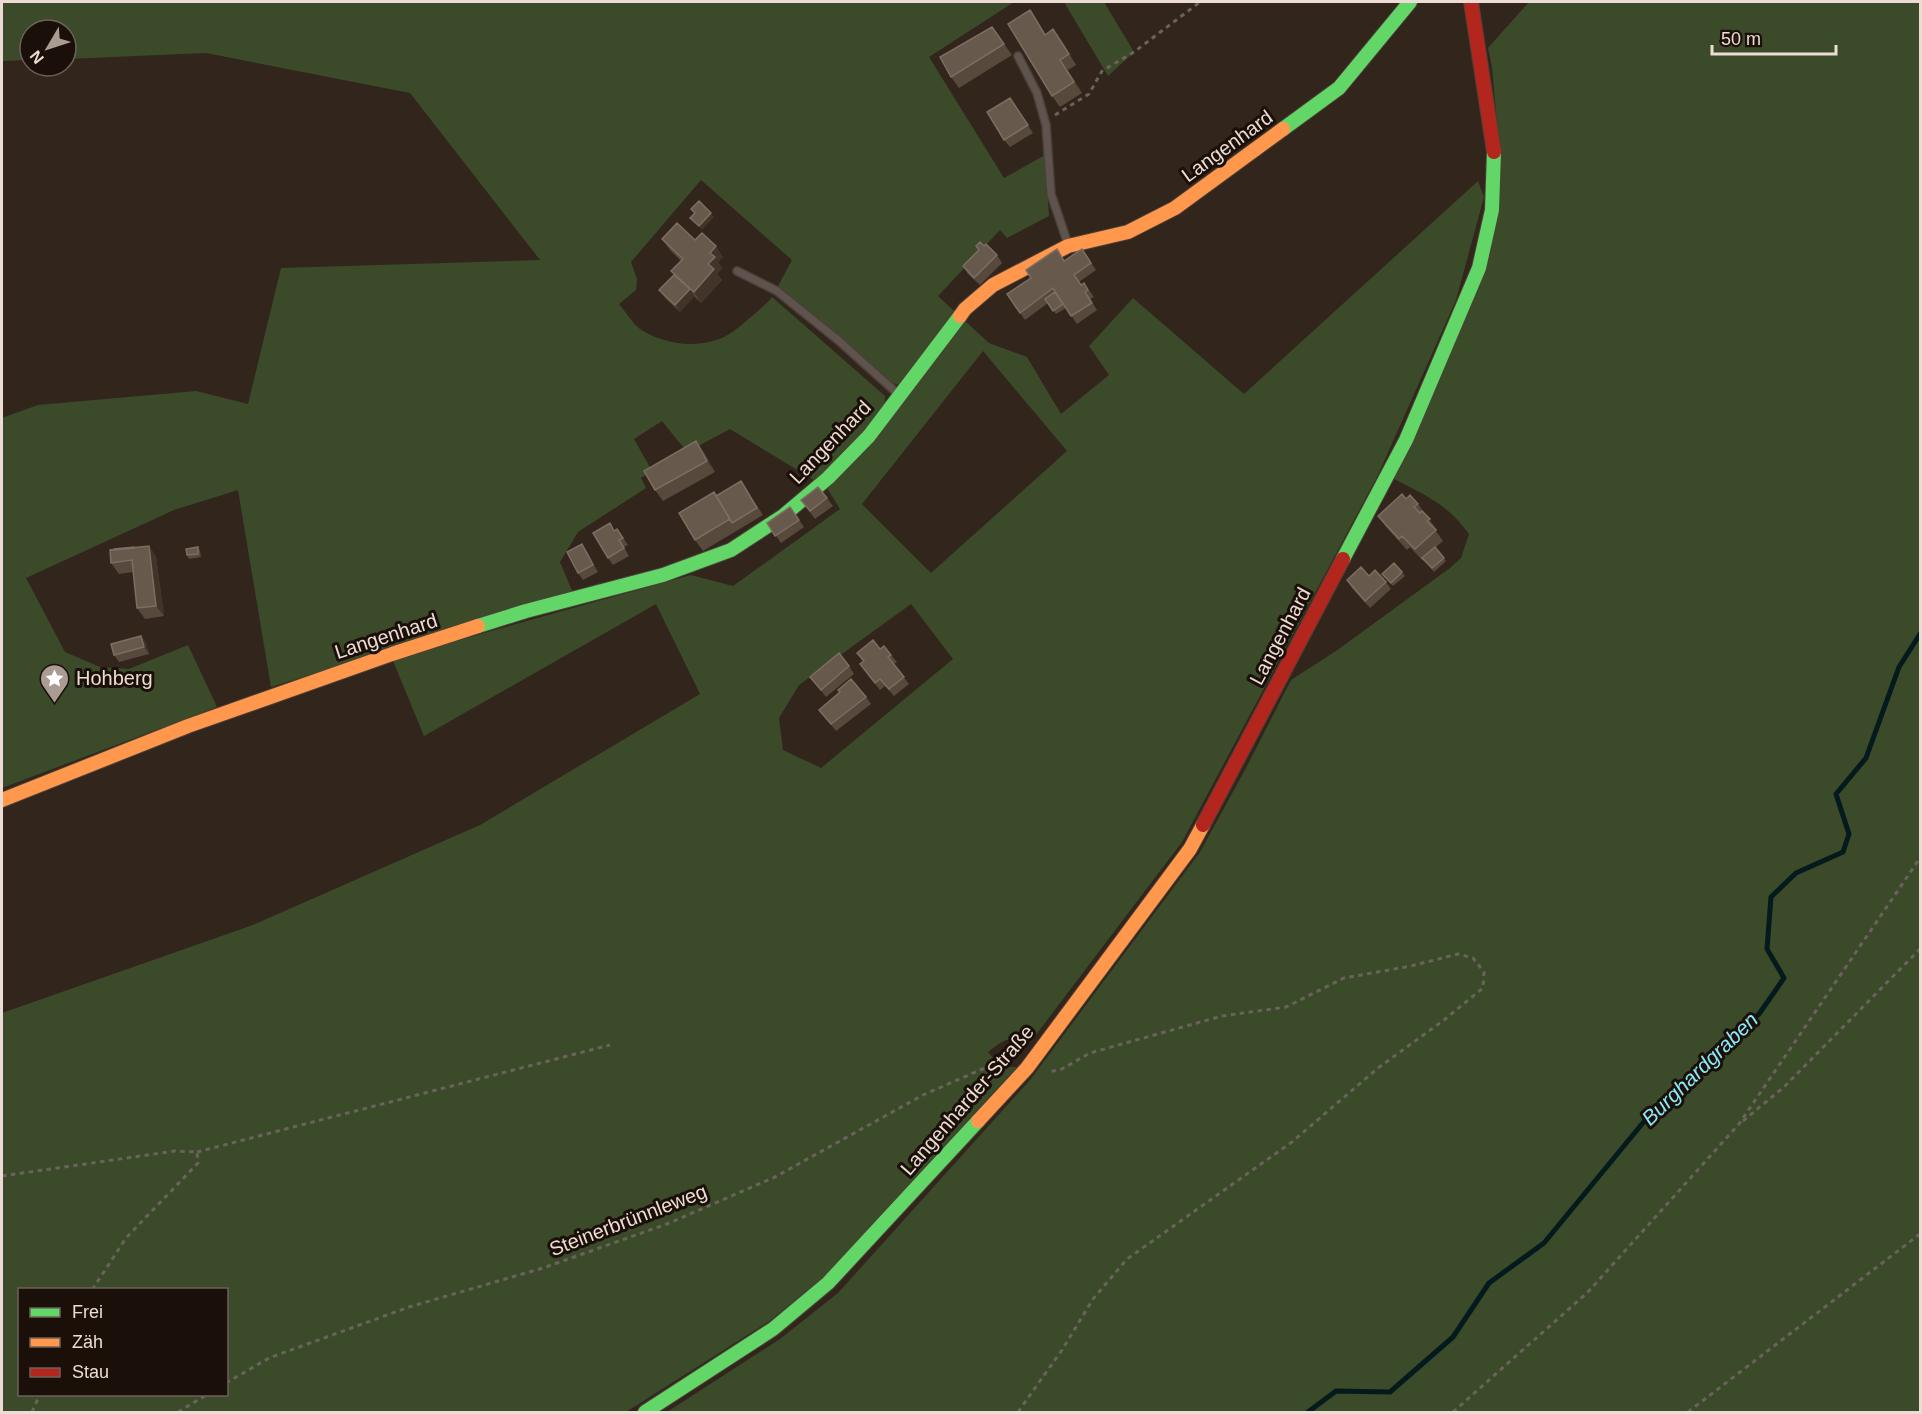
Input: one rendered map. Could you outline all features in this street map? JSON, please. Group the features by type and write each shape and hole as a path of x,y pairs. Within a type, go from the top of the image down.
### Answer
{"street":[{"name":"Langenhard","path":"2,800 194,723 381,658 526,611 663,575 732,550 783,516 828,478 868,436 965,309 978,296 993,285 1068,246 1128,232 1175,208 1339,88 1410,2"},
{"name":"Langenhard","path":"1262,714 1406,440 1479,268 1492,210 1494,145 1471,2"},
{"name":"Langenharder-Straße","path":"645,1413 773,1329 828,1283 1027,1068 1190,849 1262,714"}],"lane":[{"path":"1018,56 1038,93 1046,125 1051,194 1068,246"},
{"path":"737,271 777,291 838,340 899,395"}],"path":[{"path":"1046,125 1056,113 1089,94 1102,72 1134,52 1200,2"},
{"path":"1453,1413 1588,1292 1739,1124 1920,858"},
{"path":"1739,1124 1784,1087 1920,949"},
{"name":"Steinerbrünnleweg","path":"228,1382 269,1358 409,1307 543,1268 667,1224 775,1177 923,1095 1003,1060 1041,1072 1060,1070 1090,1053 1222,1016 1286,1008 1344,978 1411,966 1458,954 1473,958 1484,972 1483,988 1444,1020 1378,1068 1293,1142 1127,1259 1093,1299 1062,1350 1018,1413"},
{"path":"2,1176 175,1151 196,1152 610,1045"},
{"path":"93,1288 126,1238 198,1163 196,1152"},
{"path":"1688,1413 1920,1234"},
{"path":"32,1413 40,1396"},
{"path":"178,1413 206,1396"}],"green space":[{"path":"2,2 1014,2 929,57 1004,178 1045,155 1049,216 1007,238 1000,230 938,296 956,313 899,385 886,381 777,288 792,260 701,180 631,262 637,279 636,290 619,304 637,327 649,334 670,342 692,344 724,337 747,321 772,297 885,396 884,410 817,482 730,429 687,452 662,421 634,439 652,471 641,478 646,488 578,532 560,562 573,593 271,687 238,490 174,510 26,578 65,652 100,667 129,669 188,645 217,707 2,788 2,418 38,405 196,391 248,404 281,268 540,260 410,93 206,53 78,58 78,18 18,18 18,60 2,61"},
{"path":"1064,2 1104,2 1134,52 1108,76"},
{"path":"1529,2 1920,2 1920,1412 667,1412 780,1339 838,1293 1030,1080 1200,852 1291,680 1336,651 1461,558 1469,534 1461,524 1436,502 1394,479 1479,285 1498,135 1492,67 1488,48"},
{"path":"1478,181 1484,197 1456,300 1378,475 1182,842 1032,1040 1008,1039 988,1052 1000,1067 1017,1067 826,1275 768,1322 626,1412 2,1412 2,1013 253,925 480,825 700,694 656,604 424,736 393,661 438,646 691,575 733,586 840,509 827,488 965,321 989,343 1027,357 1061,414 1109,375 1089,346 1133,298 1244,394","holes":["983,351 1067,451 931,573 862,504","911,604 953,659 821,768 783,750 779,718 799,685"]}],"building":[{"path":"1030,10 1045,35 1053,29 1069,54 1060,60 1074,82 1052,96 1008,24"},
{"path":"992,27 1004,44 951,77 940,57"},
{"path":"1010,98 1028,125 1004,140 987,112"},
{"path":"699,201 711,213 699,226 690,218 695,213 691,209"},
{"path":"677,223 695,240 702,233 716,246 710,253 715,257 708,264 714,269 694,292 671,271 683,259 662,239"},
{"path":"980,242 984,246 986,244 997,255 974,278 963,266 979,250 976,246"},
{"path":"1057,249 1064,261 1082,249 1091,263 1074,275 1081,285 1084,283 1088,290 1085,292 1092,303 1071,316 1053,288 1020,313 1007,294 1031,278 1026,270"},
{"path":"674,275 690,289 675,305 659,290"},
{"path":"1055,292 1063,304 1053,311 1045,299"},
{"path":"696,441 707,461 655,490 644,471"},
{"path":"741,481 757,508 732,523 716,496"},
{"path":"818,487 827,498 810,511 801,500"},
{"path":"714,492 730,519 695,540 679,513"},
{"path":"1402,494 1406,499 1410,495 1418,504 1414,507 1430,519 1427,521 1436,530 1415,549 1402,536 1399,539 1378,516"},
{"path":"790,507 799,520 775,536 767,523"},
{"path":"610,523 614,531 617,529 623,538 619,540 624,548 608,558 593,533"},
{"path":"582,544 593,565 578,573 567,552"},
{"path":"149,546 156,606 137,608 132,560 111,563 110,550"},
{"path":"198,547 198,554 187,555 186,549"},
{"path":"1435,547 1444,558 1432,568 1422,558"},
{"path":"1394,563 1402,572 1391,583 1382,574"},
{"path":"1361,567 1369,576 1375,570 1386,582 1365,601 1347,580"},
{"path":"141,636 144,647 114,655 111,644"},
{"path":"873,640 880,649 884,646 891,655 888,657 904,677 889,689 880,679 875,683 860,664 864,661 857,653"},
{"path":"839,653 849,666 821,690 810,677"},
{"path":"851,679 866,697 831,724 819,710"}],"waterway":[{"name":"Burghardgraben","path":"1308,1412 1336,1391 1390,1392 1453,1337 1489,1283 1544,1243 1651,1113 1715,1050 1759,1014 1784,978 1767,949 1771,897 1796,873 1843,852 1849,834 1836,794 1866,758 1899,667 1920,634"}],"traffic: fast":[{"path":"1283,129 1339,88 1410,2"},
{"path":"1343,559 1406,440 1479,268 1492,210 1494,152"},
{"path":"478,626 663,575 731,550 783,516 828,478 869,436 960,316"},
{"path":"645,1412 773,1329 828,1283 978,1121"}],"traffic: slow":[{"path":"960,316 993,285 1068,246 1128,232 1175,208 1283,129"},
{"path":"2,800 188,726 478,626"},
{"path":"978,1121 1027,1068 1190,849 1203,825"}],"traffic: jam":[{"path":"1471,2 1494,152"},
{"path":"1203,825 1343,559"}],"place":[{"name":"Hohberg","path":"55,704"}]}
